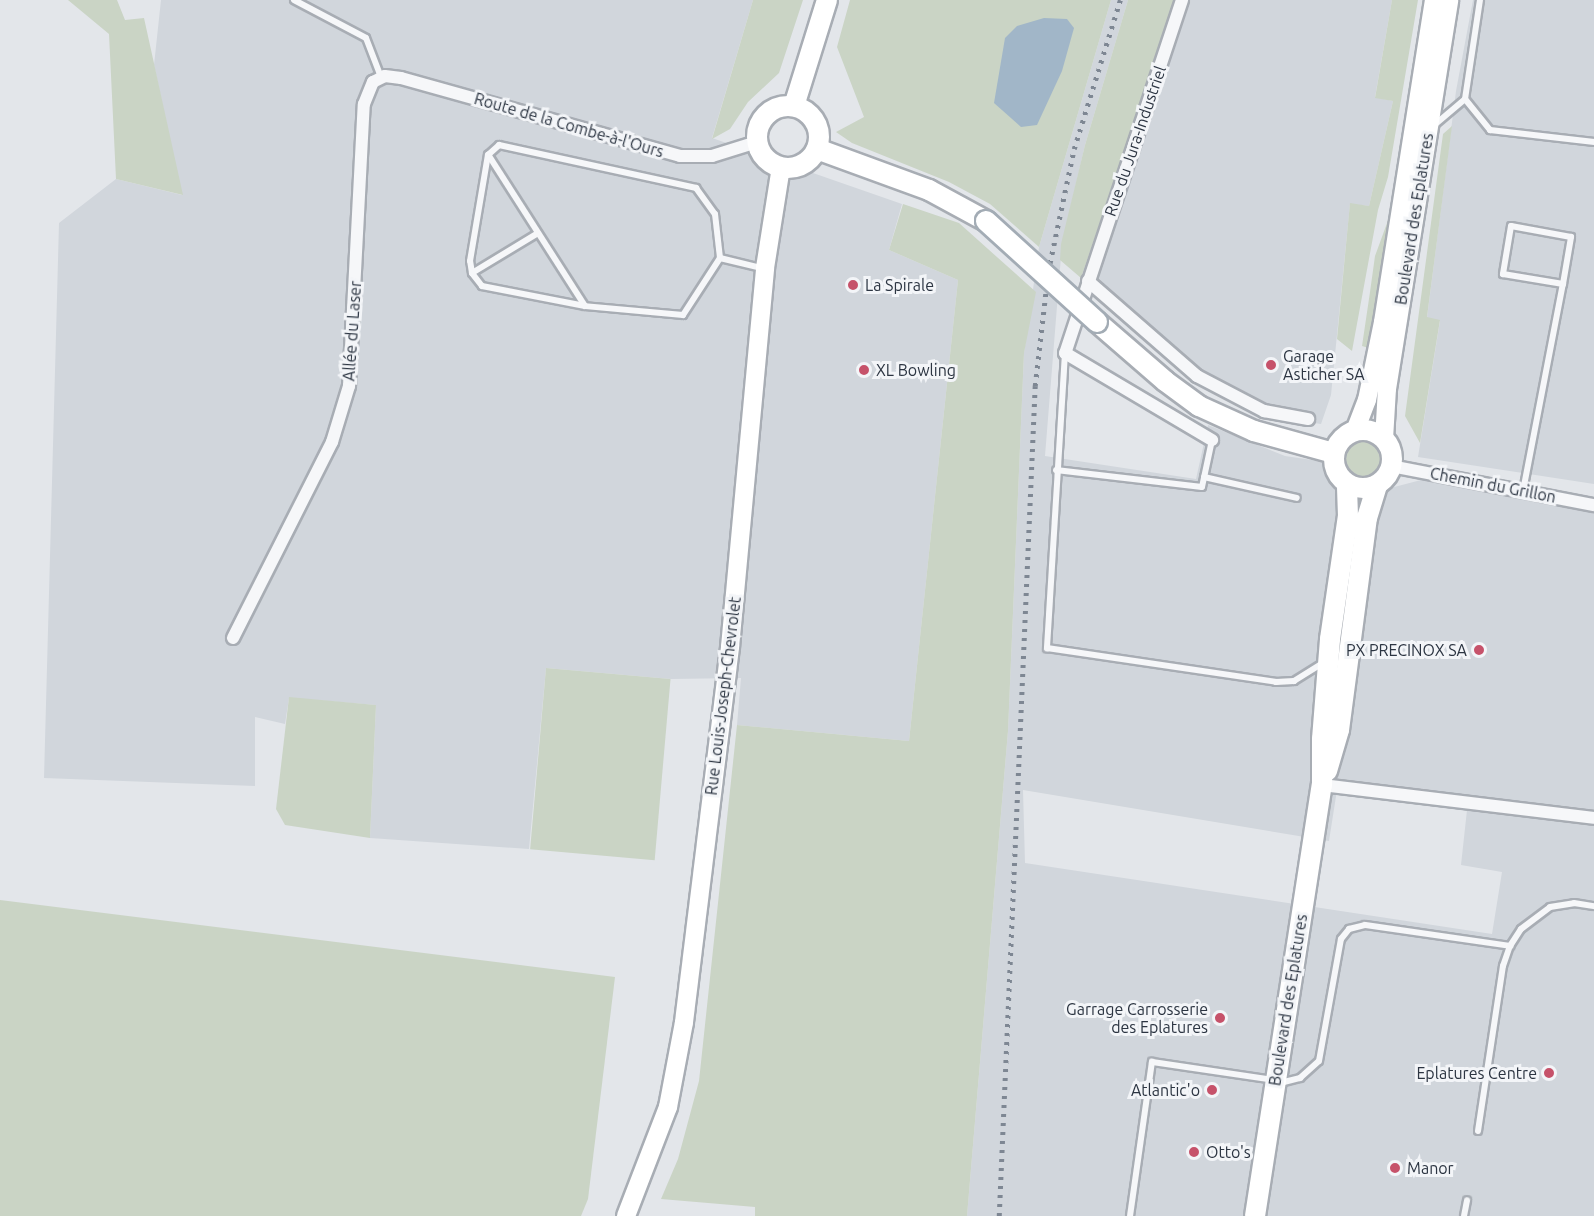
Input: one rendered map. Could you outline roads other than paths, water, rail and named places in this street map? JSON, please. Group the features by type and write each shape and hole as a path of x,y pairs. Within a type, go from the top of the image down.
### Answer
{"main road":[{"path":"794,106 827,0"},
{"name":"Boulevard des Eplatures","path":"1355,431 1367,400 1383,322 1434,0"},
{"name":"Boulevard des Eplatures","path":"1384,439 1387,389 1449,0"},
{"path":"794,106 816,122 817,149 802,164 782,167 768,161 757,142 763,117 777,107 794,106"},
{"path":"817,149 929,190 986,221 1165,381 1200,406 1245,428 1334,453"},
{"name":"Rue Louis-Joseph-Chevrolet","path":"626,1216 660,1134 682,1032 730,647 765,268 782,167"},
{"path":"1355,431 1373,432 1384,439 1390,449 1391,466 1377,485 1359,489 1347,484 1336,471 1334,453 1340,441 1355,431"},
{"name":"Boulevard des Eplatures","path":"1322,785 1322,739 1348,516 1347,484"},
{"name":"Boulevard des Eplatures","path":"1255,1216 1322,785 1339,730 1367,518 1377,485"}],"street":[{"name":"Rue du Jura-Industriel","path":"1065,353 1182,0"},
{"name":"Route de la Combe-à-l'Ours","path":"381,77 401,78 680,156 712,156 757,142"},
{"name":"Allée du Laser","path":"233,638 332,442 349,386 364,104 370,86 381,77"},
{"path":"1088,281 1197,376 1264,411 1308,419"},
{"path":"1065,353 1212,440"},
{"name":"Chemin du Grillon","path":"1391,466 1594,504"},
{"path":"1322,785 1594,818"}],"lane":[{"path":"294,0 366,38 381,77"},
{"path":"1429,129 1465,99 1480,0"},
{"path":"1465,99 1490,130 1594,142"},
{"path":"499,145 696,188 715,214 720,258 683,315 585,306 482,286 472,273 473,237 488,155 499,145"},
{"path":"488,155 585,306"},
{"path":"1523,491 1563,284 1571,237 1511,226 1503,274 1563,284"},
{"path":"472,273 538,233"},
{"path":"720,258 765,268"},
{"path":"1065,353 1056,470 1047,648 1276,682 1294,681 1330,656"},
{"path":"1056,470 1202,487 1212,440"},
{"path":"1204,477 1298,498"},
{"path":"1478,1131 1503,966 1510,946 1521,929 1550,907 1574,903 1594,906"},
{"path":"1130,1216 1152,1062 1275,1082 1300,1078 1319,1060 1341,939 1349,929 1365,925 1510,946"},
{"path":"1464,1216 1467,1200"}],"water":[{"path":"1044,18 1067,19 1074,28 1062,71 1037,125 1021,127 994,103 1005,38 1017,26"}],"railway":[{"path":"999,1216 1035,386 1048,272 1074,149 1120,0"}],"place":[{"name":"La Spirale","path":"853,285"},
{"name":"Garage Asticher SA","path":"1271,365"},
{"name":"XL Bowling","path":"864,370"},
{"name":"PX PRECINOX SA","path":"1479,650"},
{"name":"Garrage Carrosserie des Eplatures","path":"1220,1018"},
{"name":"Eplatures Centre","path":"1549,1073"},
{"name":"Atlantic'o","path":"1212,1090"},
{"name":"Otto's","path":"1194,1152"},
{"name":"Manor","path":"1395,1168"}]}
